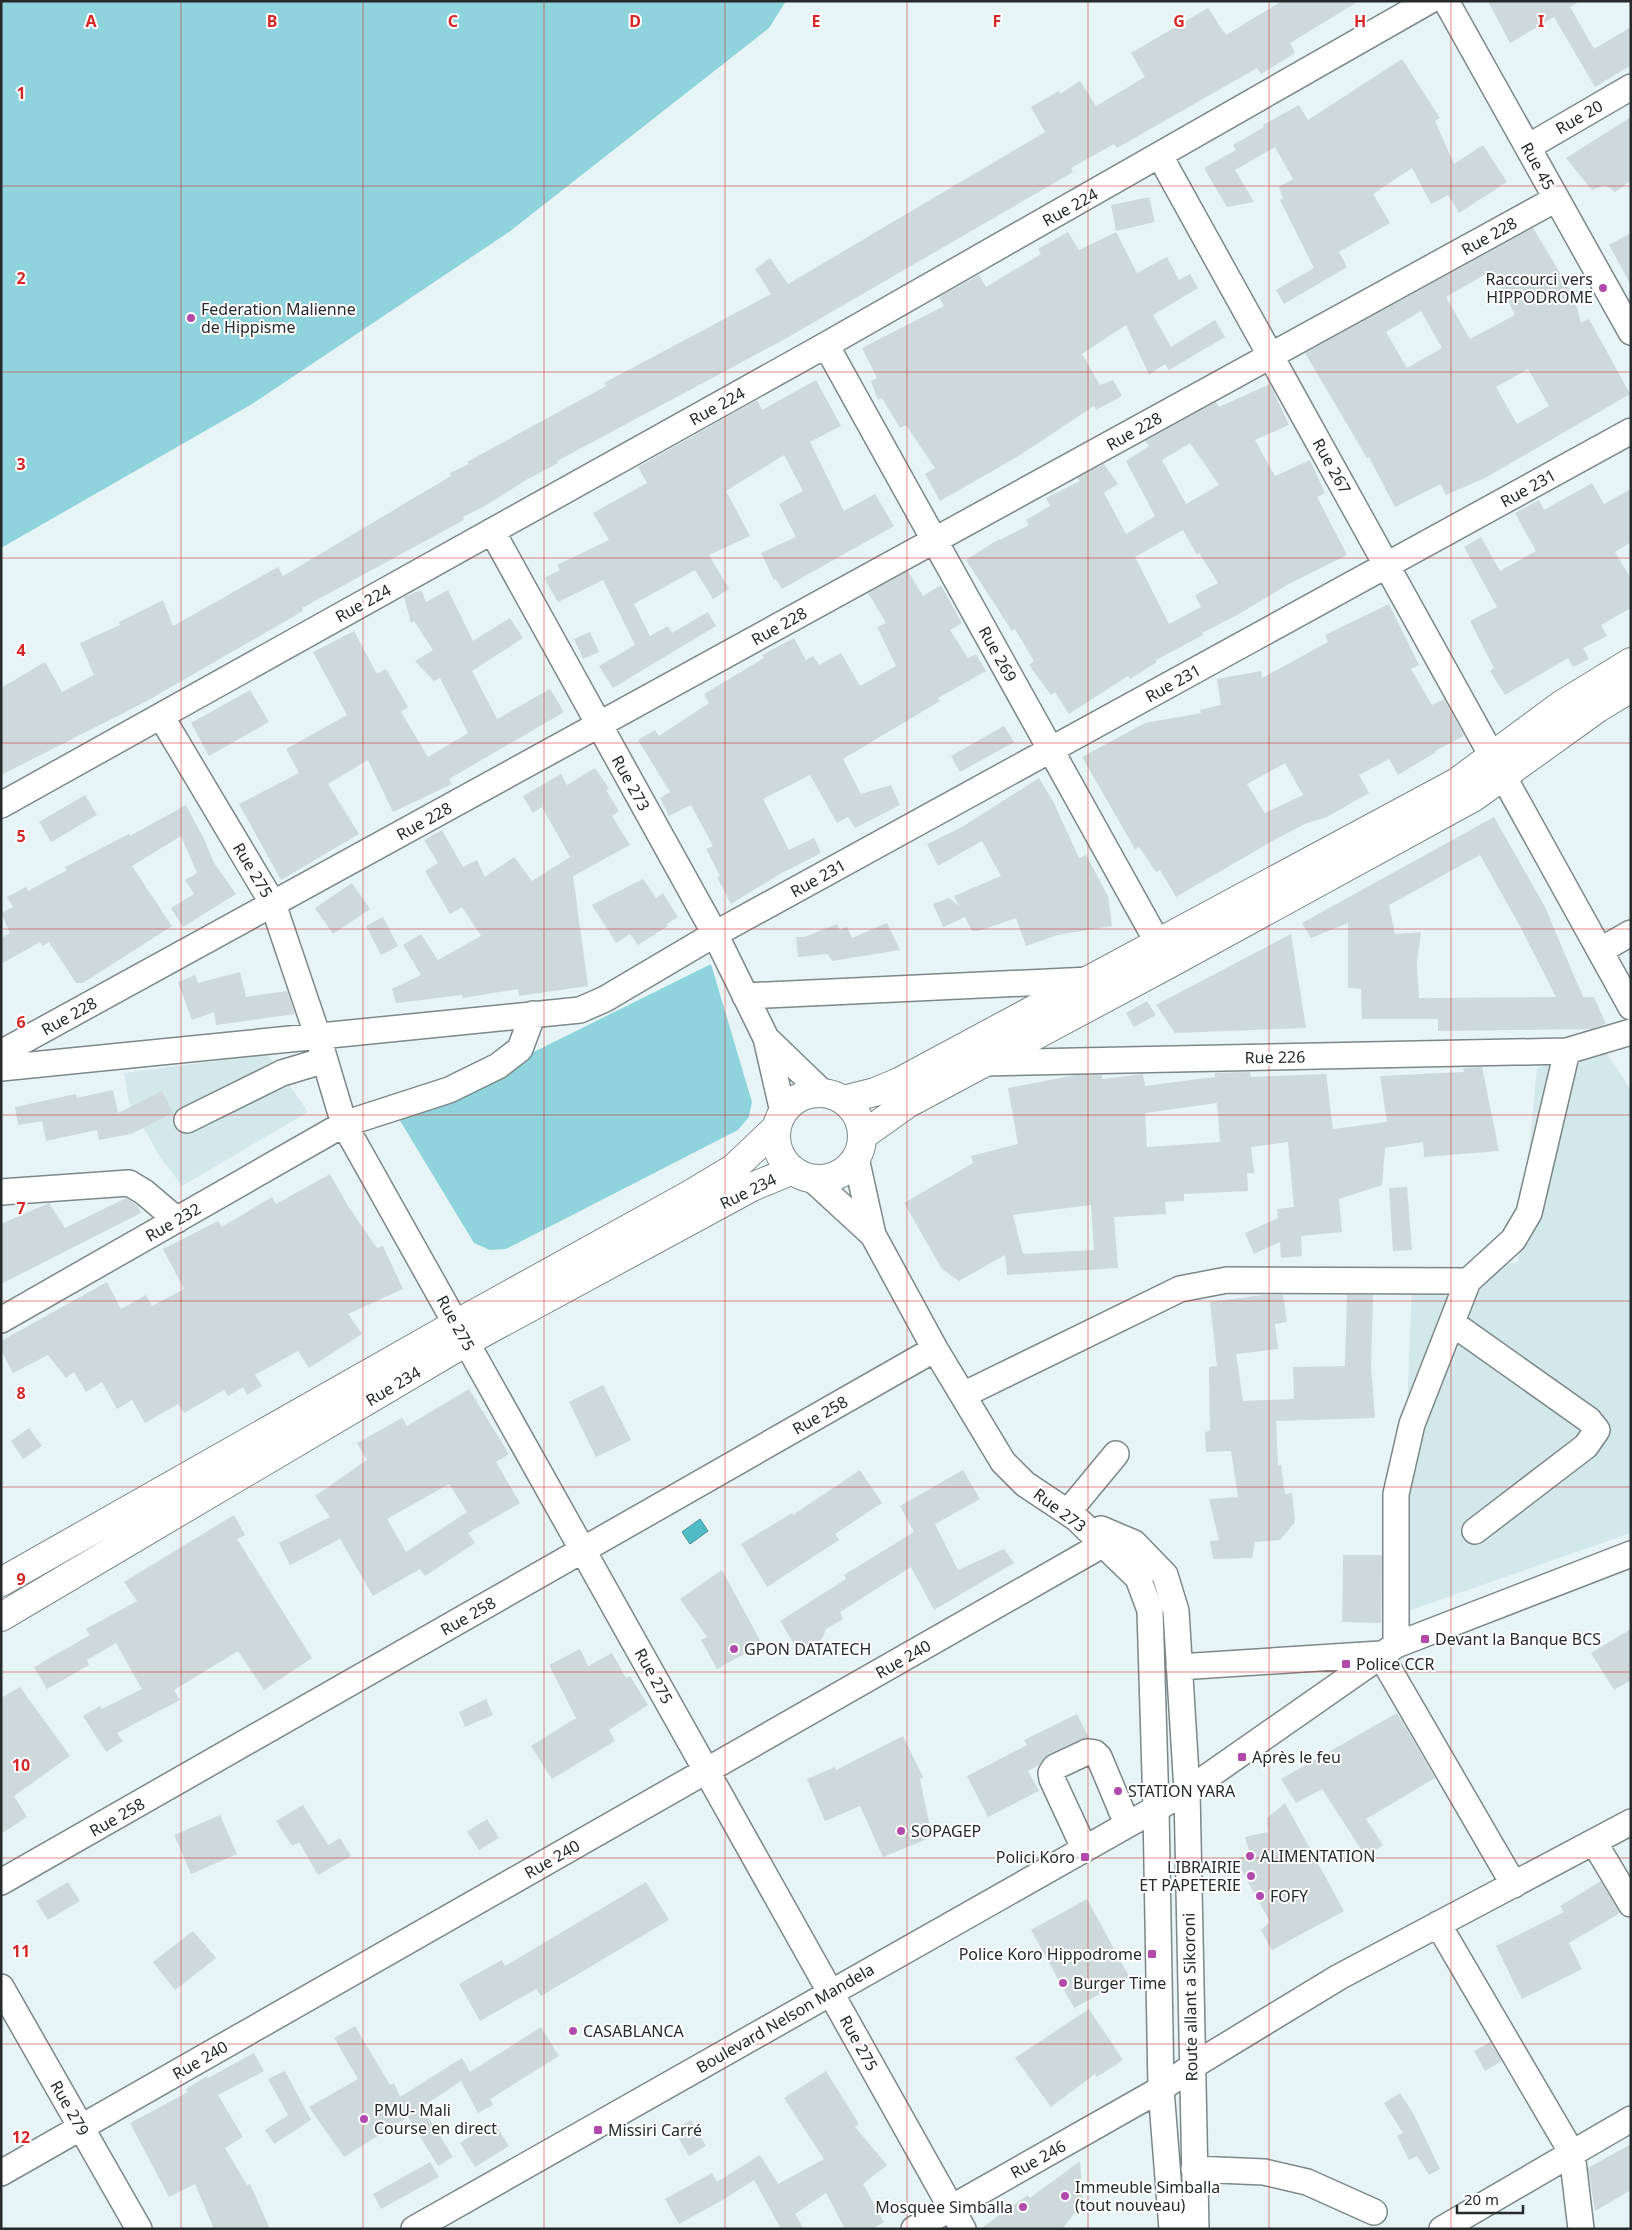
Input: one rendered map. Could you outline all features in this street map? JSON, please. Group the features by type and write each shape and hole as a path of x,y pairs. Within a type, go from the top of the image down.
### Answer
{"main road":[{"path":"1498,766 1561,705 1631,662"},
{"path":"1164,954 1090,980 899,1082 875,1092 833,1097 805,1095 797,1099 780,1120 779,1151 802,1174 822,1179 841,1172 859,1147 906,1104 983,1063 1457,782 1498,766 1631,688"},
{"path":"833,1097 857,1116 859,1147"},
{"name":"Rue 234","path":"1,1617 461,1333 734,1168 780,1120"},
{"name":"Rue 234","path":"1,1582 461,1333 752,1187 802,1174"}],"street":[{"name":"Rue 224","path":"1,805 826,344 1430,1"},
{"name":"Rue 45","path":"1446,1 1631,332"},
{"name":"Rue 20","path":"1528,147 1631,87"},
{"name":"Rue 267","path":"1160,156 1631,1007"},
{"name":"Rue 228","path":"1,1053 1556,199"},
{"name":"Rue 269","path":"826,344 1164,954"},
{"name":"Rue 231","path":"321,1048 533,1014 580,1010 606,1000 715,934 1631,431"},
{"name":"Rue 273","path":"492,531 715,934 766,1038 780,1120"},
{"name":"Rue 275","path":"160,716 273,904 344,1124 957,2218"},
{"path":"1601,950 1631,933"},
{"path":"745,996 1090,980"},
{"name":"Rue 232","path":"1,1320 344,1124 449,1090 498,1066 520,1049 533,1014"},
{"name":"Rue 226","path":"983,1063 1567,1051 1631,1032"},
{"name":"Rue 273","path":"766,1038 833,1097"},
{"path":"1,1068 321,1048"},
{"path":"187,1120 282,1073 321,1048"},
{"path":"1514,1885 1388,1649 1396,1494 1412,1424 1468,1281 1513,1240 1529,1213 1567,1051"},
{"name":"Rue 273","path":"859,1147 873,1235 935,1350 1003,1462 1025,1484 1072,1515"},
{"name":"Rue 273","path":"802,1174 873,1235"},
{"path":"1,1192 129,1183 144,1192 177,1220"},
{"path":"963,1395 1180,1289 1227,1280 1468,1281"},
{"path":"1452,1323 1589,1420 1597,1430 1586,1446 1475,1531"},
{"name":"Rue 258","path":"1,1882 935,1350"},
{"path":"1072,1515 1116,1454"},
{"name":"Route allant a Sikoroni","path":"1072,1515 1108,1540 1134,1543 1165,1575 1176,1611 1187,1791 1191,2067 1196,2229"},
{"path":"1108,1540 1138,1578 1150,1610 1161,2089 1172,2229"},
{"name":"Rue 240","path":"1,2173 1108,1540"},
{"path":"1179,1667 1388,1649 1631,1554"},
{"name":"Boulevard Nelson Mandela","path":"414,2229 1187,1791 1388,1649"},
{"path":"1084,1848 1052,1779 1051,1773 1055,1767 1087,1752 1095,1753 1099,1757 1127,1824"},
{"name":"Rue 246","path":"914,2229 957,2218 1161,2089 1191,2067 1338,1977 1631,1822"},
{"path":"1594,1842 1631,1904"},
{"path":"1438,1924 1572,2153 1581,2229"},
{"name":"Rue 279","path":"1,1987 139,2229"},
{"path":"1442,2229 1631,2119"},
{"path":"1194,2169 1264,2172 1307,2182 1374,2212"}],"shaded area":[{"name":"Federation Malienne de Hippisme","path":"1,1 786,1 769,28 509,232 252,404 1,548"},
{"path":"711,964 752,1102 749,1117 738,1130 506,1249 490,1250 474,1243 399,1119"},
{"path":"1600,1042 1631,1090 1631,1533 1399,1614 1412,1285 1518,1262 1537,1068"},
{"path":"262,1055 270,1057 308,1112 182,1186 159,1155 129,1102 124,1073"},
{"path":"700,1519 708,1531 690,1544 682,1532"}],"building":[{"path":"1282,1 1359,1 1290,43 1295,53 1261,74 1257,68 1117,148 1114,144 1071,168 1073,172 785,339 557,461 558,463 463,517 464,520 302,608 303,611 145,702 1,775 1,688 45,662 62,692 94,675 80,643 120,625 119,622 163,600 173,626 278,567 283,576 451,476 450,473 469,464 467,462 606,386 604,383 771,294 755,269 770,258 788,284 1045,132 1031,107 1059,91 1060,94 1080,81 1096,106 1145,77 1131,53 1208,8 1226,35"},
{"path":"1488,1 1580,1 1570,7 1594,49 1631,27 1631,65 1595,87 1554,17 1510,43"},
{"path":"1402,59 1440,118 1435,121 1454,164 1483,145 1507,182 1459,213 1448,195 1431,204 1412,168 1373,194 1390,223 1339,252 1347,267 1284,304 1276,290 1314,268 1280,200 1283,198 1279,187 1293,179 1275,147 1235,170 1254,202 1227,207 1204,168 1236,150 1233,145 1264,127 1263,125 1299,105 1308,120"},
{"path":"1631,117 1631,181 1615,192 1605,185 1592,190 1566,158"},
{"path":"1149,197 1155,222 1116,231 1111,205"},
{"path":"1533,228 1574,296 1581,323 1589,319 1630,394 1487,477 1446,495 1441,484 1395,507 1369,457 1367,458 1305,353","holes":["1491,271 1494,278 1497,277 1515,315 1470,339 1446,297","1421,311 1442,348 1407,368 1386,332","1528,369 1549,406 1517,424 1496,387"]},
{"path":"1068,232 1079,250 1116,232 1137,273 1167,257 1179,280 1190,274 1198,288 1153,315 1171,347 1215,320 1225,337 1169,370 1165,364 1149,375 1126,325 1082,354 1100,385 1113,380 1122,396 1096,410 1094,406 1020,455 940,501 925,474 935,468 906,425 900,428 882,398 878,400 871,381 877,378 862,348 944,306 939,297 979,275 986,287 1041,254 1038,249"},
{"path":"1631,233 1631,285 1609,245"},
{"path":"816,380 841,426 810,442 844,511 875,494 894,526 782,589 776,579 774,580 761,553 796,537 779,504 803,491 784,455 726,491 750,536 709,555 729,589 713,599 695,570 634,604 650,636 668,626 672,633 708,612 716,626 613,688 599,666 635,645 603,580 558,602 544,578 560,570 557,565 609,540 593,513 647,483 638,467 757,400 762,410"},
{"path":"1270,384 1289,425 1255,440 1275,476 1310,460 1325,493 1317,497 1347,555 1287,585 1239,614 1202,633 1203,635 1156,660 1157,662 1130,679 1128,676 1069,714 1055,692 1051,695 1029,665 1034,661 1015,629 1012,631 966,560 999,539 1029,525 1026,520 1050,506 1046,498 1080,481 1077,478 1104,464 1118,484 1104,493 1126,534 1155,516 1126,461 1149,446 1145,441 1216,402 1219,407","holes":["1190,443 1219,485 1186,504 1162,460","1183,530 1197,555 1199,553 1218,583 1195,595 1201,607 1169,624 1135,557"]},
{"path":"1592,483 1604,504 1631,489 1631,542 1615,552 1631,579 1631,608 1601,625 1607,636 1583,648 1589,659 1573,667 1568,658 1505,695 1490,671 1494,668 1470,621 1497,607 1464,547 1481,537 1500,571 1536,551 1515,513 1539,500 1544,510"},
{"path":"908,571 923,596 941,585 962,623 950,630 968,658 976,654 986,671 938,698 940,701 843,759 861,794 891,785 900,805 855,828 848,817 837,823 810,775 763,799 789,850 814,838 821,853 780,874 731,904 717,877 720,876 706,849 713,846 691,805 669,816 660,798 670,792 638,740 655,730 659,736 709,703 704,694 764,658 762,655 794,638 806,660 813,656 819,665 841,653 860,686 896,666 877,627 886,623 868,593"},
{"path":"421,590 426,602 448,590 473,641 510,618 523,638 472,671 497,719 550,689 564,712 449,779 452,784 393,812 368,760 328,784 359,834 281,880 239,804 299,773 286,749 347,715 313,652 354,631 377,674 386,669 408,707 401,712 428,757 468,733 440,678 434,681 415,661 433,650 414,621 411,623 404,597"},
{"path":"1389,604 1419,665 1411,669 1432,705 1444,699 1464,736 1435,751 1398,775 1389,759 1359,775 1369,793 1327,817 1307,823 1276,839 1176,897 1160,870 1156,872 1139,847 1135,849 1082,757 1145,723 1201,713 1200,710 1221,705 1217,679 1261,671 1262,678 1328,642 1325,635","holes":["1285,763 1303,795 1265,813 1247,784"]},
{"path":"590,632 599,652 583,659 574,639"},
{"path":"250,690 269,722 209,756 191,723"},
{"path":"1004,726 1014,742 960,772 951,756"},
{"path":"595,768 609,789 606,790 619,811 612,816 630,845 573,876 588,986 519,996 518,989 463,998 462,995 396,1003 392,989 421,975 403,945 421,934 438,960 481,936 462,907 450,914 425,871 438,863 424,840 442,830 463,867 477,860 485,877 514,857 532,881 570,857 542,807 533,813 523,796 561,774 567,785"},
{"path":"1039,778 1053,801 1079,858 1086,855 1108,896 1112,926 1057,935 1026,946 1016,918 978,931 972,931 965,917 943,927 933,904 949,898 959,906 954,896 1001,876 982,841 938,866 927,844 962,827"},
{"path":"85,795 97,815 51,842 39,822"},
{"path":"186,805 214,863 236,894 183,927 171,908 194,894 185,880 197,873 181,836 132,866 172,926 83,983 76,983 49,942 43,946 40,942 1,964 1,938 10,933 1,913 13,907 7,897 26,887 28,891 67,870 65,867 129,834 130,836"},
{"path":"1494,817 1545,907 1583,997 1594,997 1606,1024 1592,1029 1438,1031 1438,1019 1362,1019 1361,989 1348,988 1348,923 1311,938 1302,923","holes":["1480,855 1521,928 1556,997 1419,998 1417,963 1421,932 1395,934 1389,905"]},
{"path":"643,879 656,898 663,893 678,917 667,924 668,926 638,945 630,934 616,943 592,905"},
{"path":"352,883 370,909 333,934 315,908"},
{"path":"383,917 398,946 381,955 366,926"},
{"path":"887,923 900,950 832,961 828,954 798,957 796,937 804,937 837,924 840,930 847,927 852,938"},
{"path":"1291,934 1306,1028 1175,1033 1156,1005"},
{"path":"240,972 246,997 287,991 295,1014 216,1025 214,1012 192,1020 178,982 195,975 198,983"},
{"path":"1147,1001 1156,1015 1134,1027 1126,1013"},
{"path":"1482,1067 1499,1151 1424,1157 1423,1142 1385,1148 1382,1185 1339,1199 1342,1232 1301,1236 1302,1256 1281,1258 1280,1242 1254,1254 1245,1233 1278,1218 1277,1209 1294,1207 1288,1142 1251,1147 1254,1173 1247,1173 1248,1191 1184,1194 1184,1201 1165,1202 1166,1214 1114,1217 1118,1268 1007,1275 1005,1255 959,1281 942,1269 904,1203 973,1163 971,1156 1018,1144 1008,1088 1077,1075 1102,1075 1102,1079 1143,1074 1145,1086 1215,1077 1215,1073 1250,1072 1251,1077 1326,1074 1333,1129 1387,1122 1380,1076 1464,1072 1463,1068","holes":["1217,1103 1220,1142 1147,1147 1145,1113","1091,1205 1094,1250 1023,1254 1013,1215"]},
{"path":"113,1090 118,1113 162,1091 173,1113 131,1134 99,1140 97,1130 46,1141 42,1121 18,1125 15,1107 76,1094 77,1098"},
{"path":"330,1174 348,1206 377,1248 383,1246 403,1289 348,1314 362,1334 309,1368 298,1351 255,1375 262,1386 247,1395 243,1387 228,1396 224,1390 184,1413 178,1404 145,1423 132,1400 117,1409 102,1382 86,1392 74,1372 66,1378 48,1355 13,1373 1,1350 1,1341 107,1282 121,1309 146,1295 152,1306 184,1289 163,1249 218,1221 222,1227 272,1197 276,1204"},
{"path":"1407,1187 1412,1250 1393,1251 1389,1188"},
{"path":"126,1198 138,1206 141,1213 1,1284 1,1224 49,1203 65,1228"},
{"path":"1264,1295 1283,1295 1287,1322 1275,1324 1278,1349 1236,1354 1243,1401 1294,1399 1293,1367 1345,1366 1347,1295 1373,1295 1371,1365 1375,1418 1276,1421 1278,1466 1281,1465 1285,1494 1292,1493 1295,1522 1280,1540 1255,1542 1252,1558 1213,1559 1210,1541 1219,1540 1209,1499 1238,1497 1231,1451 1206,1452 1205,1432 1210,1431 1209,1367 1217,1366 1210,1302"},
{"path":"603,1385 631,1440 596,1457 569,1402"},
{"path":"469,1389 509,1454 496,1462 520,1503 468,1533 475,1543 425,1576 420,1569 373,1596 340,1539 290,1565 279,1543 330,1517 315,1496 367,1460 357,1443 402,1418 407,1426","holes":["449,1484 467,1512 406,1552 387,1519"]},
{"path":"29,1428 42,1446 23,1459 11,1441"},
{"path":"860,1470 882,1503 835,1534 839,1540 767,1587 741,1544 792,1513 793,1515"},
{"path":"963,1470 980,1499 935,1524 958,1570 1004,1549 1014,1563 934,1610 911,1567 840,1612 843,1619 826,1629 822,1639 799,1652 780,1621 846,1579 844,1575 914,1532 900,1506"},
{"path":"234,1515 245,1535 237,1539 312,1658 264,1690 238,1651 174,1690 180,1700 117,1733 123,1741 106,1752 83,1716 100,1706 102,1709 142,1689 116,1643 87,1660 89,1665 47,1689 34,1667 90,1635 86,1629 137,1601 124,1582"},
{"path":"1343,1555 1382,1555 1381,1623 1342,1622"},
{"path":"722,1570 762,1644 717,1669 701,1640 707,1637 680,1599"},
{"path":"1631,1629 1631,1680 1614,1690 1591,1653"},
{"path":"580,1649 588,1666 612,1653 626,1678 630,1676 648,1705 609,1730 615,1741 552,1779 531,1746 576,1718 549,1665"},
{"path":"20,1687 70,1756 14,1796 27,1817 1,1834 1,1698"},
{"path":"486,1699 493,1715 465,1727 459,1712"},
{"path":"1397,1713 1435,1778 1366,1819 1383,1845 1366,1857 1322,1789 1296,1803 1281,1779"},
{"path":"1077,1714 1089,1738 1081,1739 1048,1754 1039,1765 1028,1771 1039,1791 988,1817 967,1776 1027,1745 1024,1740"},
{"path":"903,1736 923,1777 920,1779 932,1837 883,1857 860,1806 825,1821 807,1779 835,1767 836,1770"},
{"path":"1285,1803 1344,1911 1272,1950 1261,1930 1270,1922 1236,1860 1250,1854 1245,1837 1268,1832 1267,1818"},
{"path":"303,1805 328,1845 340,1838 351,1856 318,1875 299,1842 292,1846 276,1821"},
{"path":"220,1815 237,1854 191,1874 174,1835"},
{"path":"487,1819 499,1838 479,1850 467,1832"},
{"path":"1601,1881 1620,1913 1569,1943 1582,1969 1522,1999 1496,1946 1564,1912 1560,1906"},
{"path":"68,1882 80,1901 48,1920 36,1901"},
{"path":"646,1882 669,1920 541,1996 536,1989 480,2021 459,1984 502,1960 505,1966"},
{"path":"1087,1899 1130,1978 1074,2008 1031,1930"},
{"path":"193,1931 216,1958 175,1990 153,1962"},
{"path":"1089,2009 1123,2060 1097,2077 1095,2074 1051,2107 1015,2058"},
{"path":"355,2026 390,2085 394,2083 400,2097 462,2058 470,2072 541,2027 559,2056 490,2099 493,2105 478,2113 461,2081 422,2107 453,2157 438,2166 408,2117 344,2157 309,2107 358,2079 334,2038"},
{"path":"1490,2042 1502,2061 1485,2071 1474,2051"},
{"path":"254,2053 264,2071 218,2095 243,2137 225,2148 247,2185 250,2184 270,2229 214,2229 195,2184 169,2197 130,2123 188,2092 186,2089 207,2076 208,2078"},
{"path":"285,2071 311,2120 274,2144 265,2130 288,2115 268,2079"},
{"path":"826,2071 859,2124 855,2127 887,2165 863,2184 884,2222 872,2229 845,2229 826,2193 795,2214 804,2229 781,2229 754,2180 679,2224 665,2199 712,2173 717,2182 760,2155 778,2184 824,2159 784,2098"},
{"path":"1400,2093 1413,2113 1440,2169 1429,2175 1417,2156 1409,2160 1397,2136 1403,2133 1384,2103"},
{"path":"691,2120 706,2146 689,2156 674,2130"},
{"path":"494,2122 509,2146 475,2167 460,2143"},
{"path":"1631,2144 1631,2190 1595,2211 1588,2168"},
{"path":"1080,2161 1083,2203 1062,2229 980,2229 1028,2195 1030,2198"},
{"path":"430,2162 439,2177 381,2209 373,2194"}],"place":[{"name":"Raccourci vers HIPPODROME","path":"1603,288"},
{"name":"Federation Malienne de Hippisme","path":"191,318"},
{"name":"Devant la Banque BCS","path":"1425,1639"},
{"name":"GPON DATATECH","path":"734,1649"},
{"name":"Police CCR","path":"1346,1664"},
{"name":"Après le feu","path":"1242,1757"},
{"name":"STATION YARA","path":"1118,1791"},
{"name":"SOPAGEP","path":"901,1831"},
{"name":"ALIMENTATION","path":"1250,1856"},
{"name":"Polici Koro","path":"1085,1857"},
{"name":"LIBRAIRIE ET PAPETERIE","path":"1251,1876"},
{"name":"FOFY","path":"1260,1896"},
{"name":"Police Koro Hippodrome","path":"1152,1954"},
{"name":"Burger Time","path":"1063,1983"},
{"name":"CASABLANCA","path":"573,2031"},
{"name":"PMU- Mali Course en direct","path":"364,2119"},
{"name":"Missiri Carré","path":"598,2130"},
{"name":"Immeuble Simballa (tout nouveau)","path":"1065,2196"},
{"name":"Mosquee Simballa","path":"1023,2207"}]}
